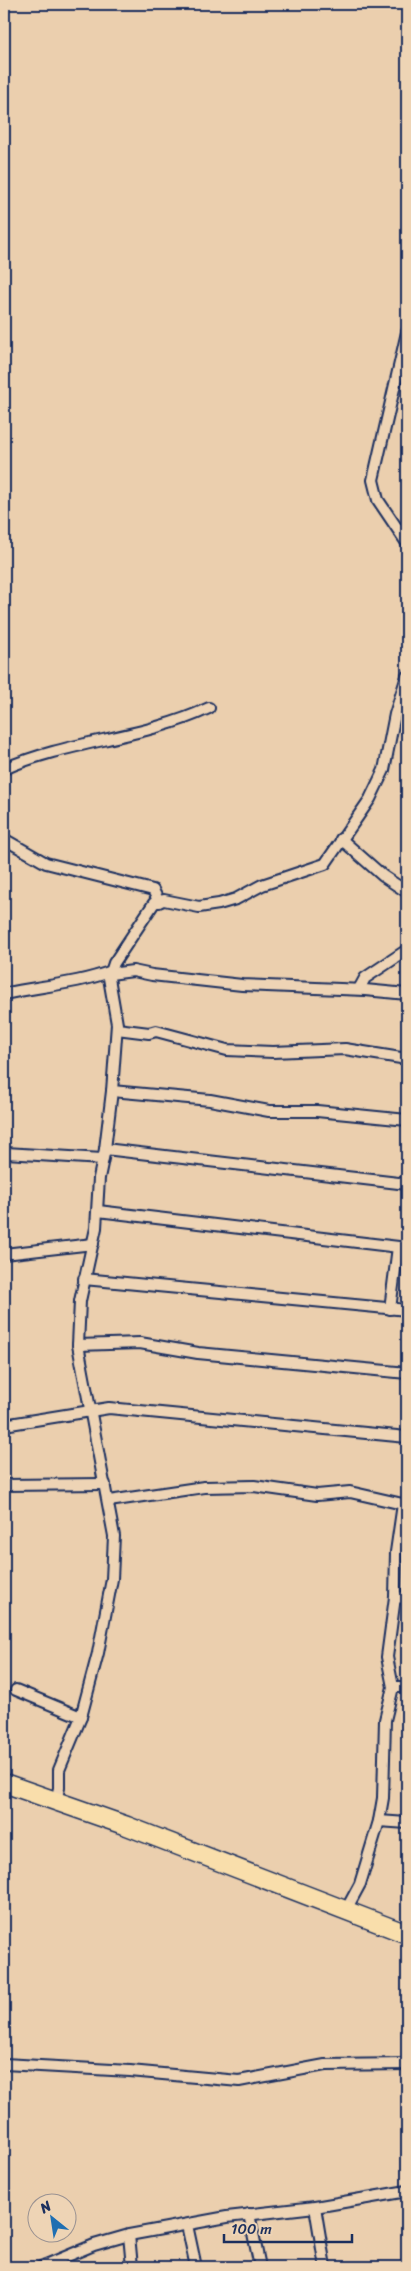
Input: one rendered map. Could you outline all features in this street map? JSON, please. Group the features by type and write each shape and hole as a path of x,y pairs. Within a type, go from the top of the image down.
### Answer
{"highway":[{"path":"4,1783 127,1826 407,1934"}],"street":[{"path":"407,332 373,480 378,500 407,543"},
{"path":"56,1802 60,1788 59,1770 81,1717 98,1653 112,1579 114,1536 78,1345 78,1322 84,1279 93,1244 98,1210 99,1178 112,1091 117,1029 111,972 114,963 149,909 159,902 164,900 198,907 236,899 262,885 325,864 370,799 384,770 396,714 407,676"},
{"path":"4,769 60,749 122,735 198,714 209,708"},
{"path":"4,839 46,863 153,890 159,902"},
{"path":"341,839 383,876 407,892"},
{"path":"359,989 365,978 407,950"},
{"path":"4,994 40,986 88,980 111,972 133,971 152,976 242,986 359,989 407,994"},
{"path":"117,1029 149,1033 156,1032 227,1050 273,1052 345,1049 407,1059"},
{"path":"112,1091 210,1100 269,1111 317,1111 407,1120"},
{"path":"6,1153 104,1154 407,1184"},
{"path":"98,1210 403,1247 390,1309"},
{"path":"4,1254 93,1244"},
{"path":"84,1279 407,1310"},
{"path":"78,1345 140,1343 198,1353 407,1373"},
{"path":"4,1425 31,1419 109,1408 407,1437"},
{"path":"4,1485 105,1484"},
{"path":"109,1502 204,1486 254,1486 317,1495 350,1492 405,1505 396,1552 395,1597 387,1657 393,1687 385,1720 384,1785 379,1821 360,1884 346,1910"},
{"path":"395,1597 407,1598"},
{"path":"393,1687 407,1687"},
{"path":"16,1690 81,1717"},
{"path":"379,1821 407,1823"},
{"path":"4,2064 130,2071 239,2081 325,2065 407,2064"},
{"path":"41,2267 94,2245 129,2235 249,2214 315,2207 407,2191"},
{"path":"315,2207 325,2267"},
{"path":"249,2214 260,2267"},
{"path":"187,2225 196,2267"},
{"path":"129,2235 132,2267"}]}
